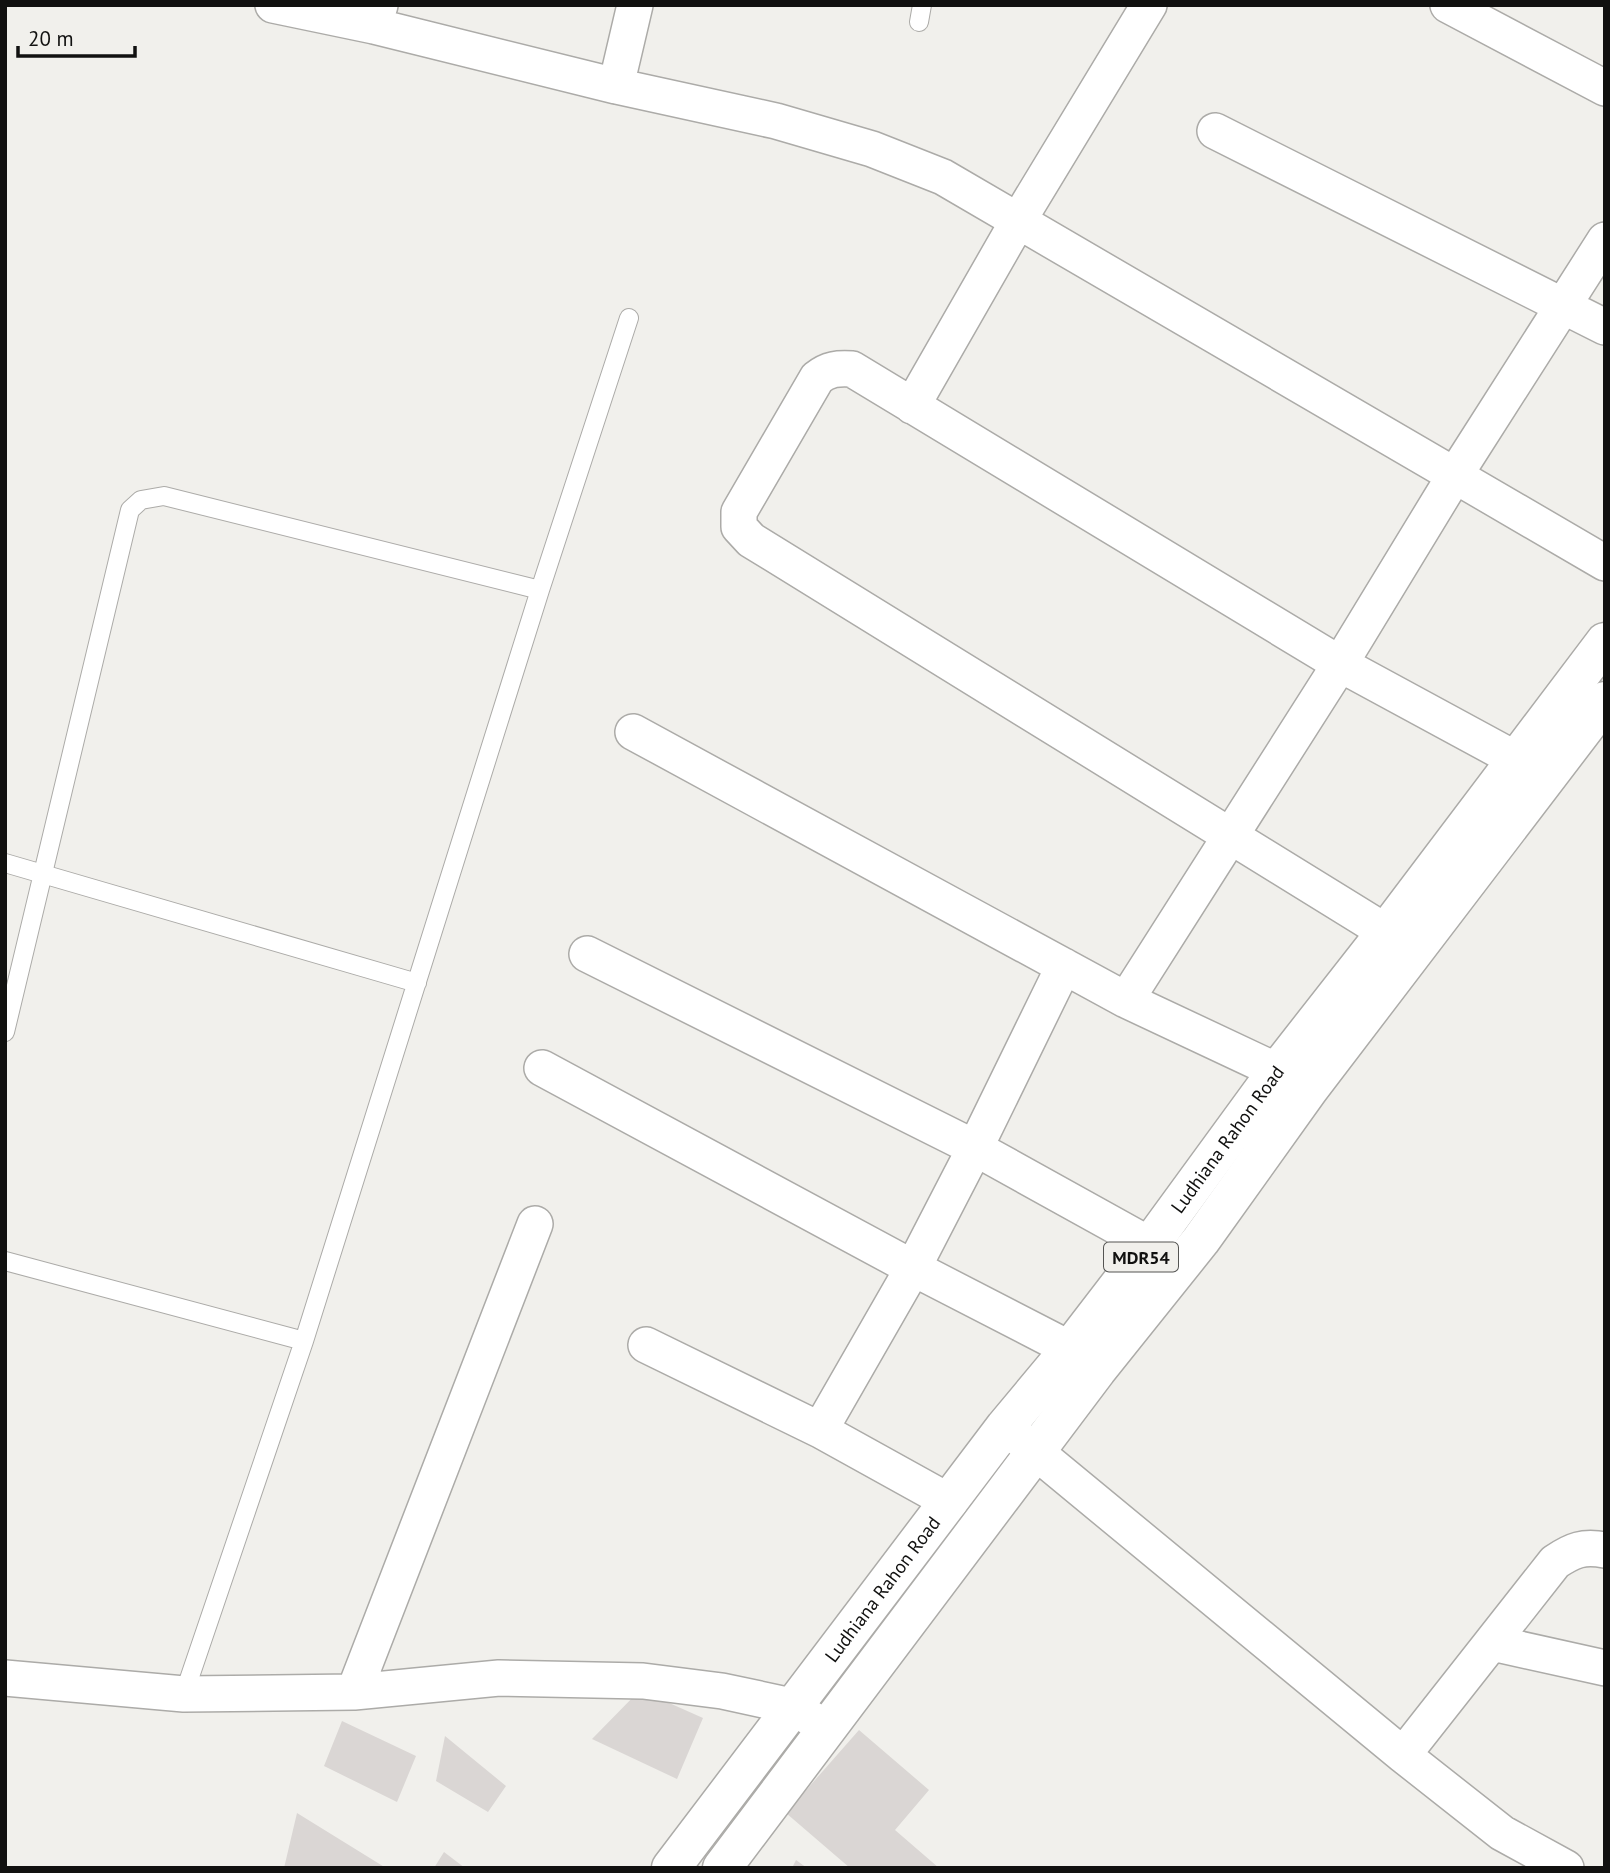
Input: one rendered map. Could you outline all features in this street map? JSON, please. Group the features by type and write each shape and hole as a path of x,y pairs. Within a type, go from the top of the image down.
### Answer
{"main road":[{"name":"Ludhiana Rahon Road","path":"671,1868 1005,1427 1070,1349 1150,1245 1277,1071 1604,644"},
{"name":"Ludhiana Rahon Road","path":"722,1868 1036,1452 1201,1240 1309,1089 1605,701"}],"street":[{"path":"273,5 377,16 616,86 775,121 872,149 943,177 1605,563"},
{"path":"616,86 635,5"},
{"path":"912,406 1018,221 1149,5"},
{"path":"1448,5 1605,88"},
{"path":"1214,131 1605,327"},
{"path":"1126,1000 1605,240"},
{"path":"1386,932 751,540 739,527 739,512 817,378 824,372 837,368 852,369 1340,664 1517,760"},
{"path":"633,732 1126,1000 1277,1071"},
{"path":"587,954 975,1148 1150,1245"},
{"path":"820,1430 913,1268 1064,966"},
{"path":"542,1068 913,1268 1070,1349"},
{"path":"354,1692 535,1224"},
{"path":"646,1345 820,1430 950,1502"},
{"path":"1005,1427 1403,1755 1502,1833 1566,1868"},
{"path":"1403,1755 1555,1562 1569,1553 1588,1547 1605,1550"},
{"path":"1492,1643 1605,1668"},
{"path":"5,1678 184,1694 354,1692 499,1678 643,1681 722,1690 792,1706 827,1729"}],"lane":[{"path":"184,1694 304,1341 540,590 629,318"},
{"path":"5,1032 130,510 141,500 164,496 540,590"},
{"path":"5,863 417,983"},
{"path":"5,1261 304,1341"}],"building":[{"path":"640,1690 703,1718 677,1779 592,1739"},
{"path":"342,1721 416,1756 397,1802 324,1766"},
{"path":"859,1730 929,1790 895,1830 939,1868 850,1868 786,1813"},
{"path":"445,1736 506,1786 488,1812 436,1781"},
{"path":"297,1813 386,1868 284,1868"},
{"path":"444,1852 465,1868 434,1868"},
{"path":"796,1860 807,1868 792,1868"}]}
